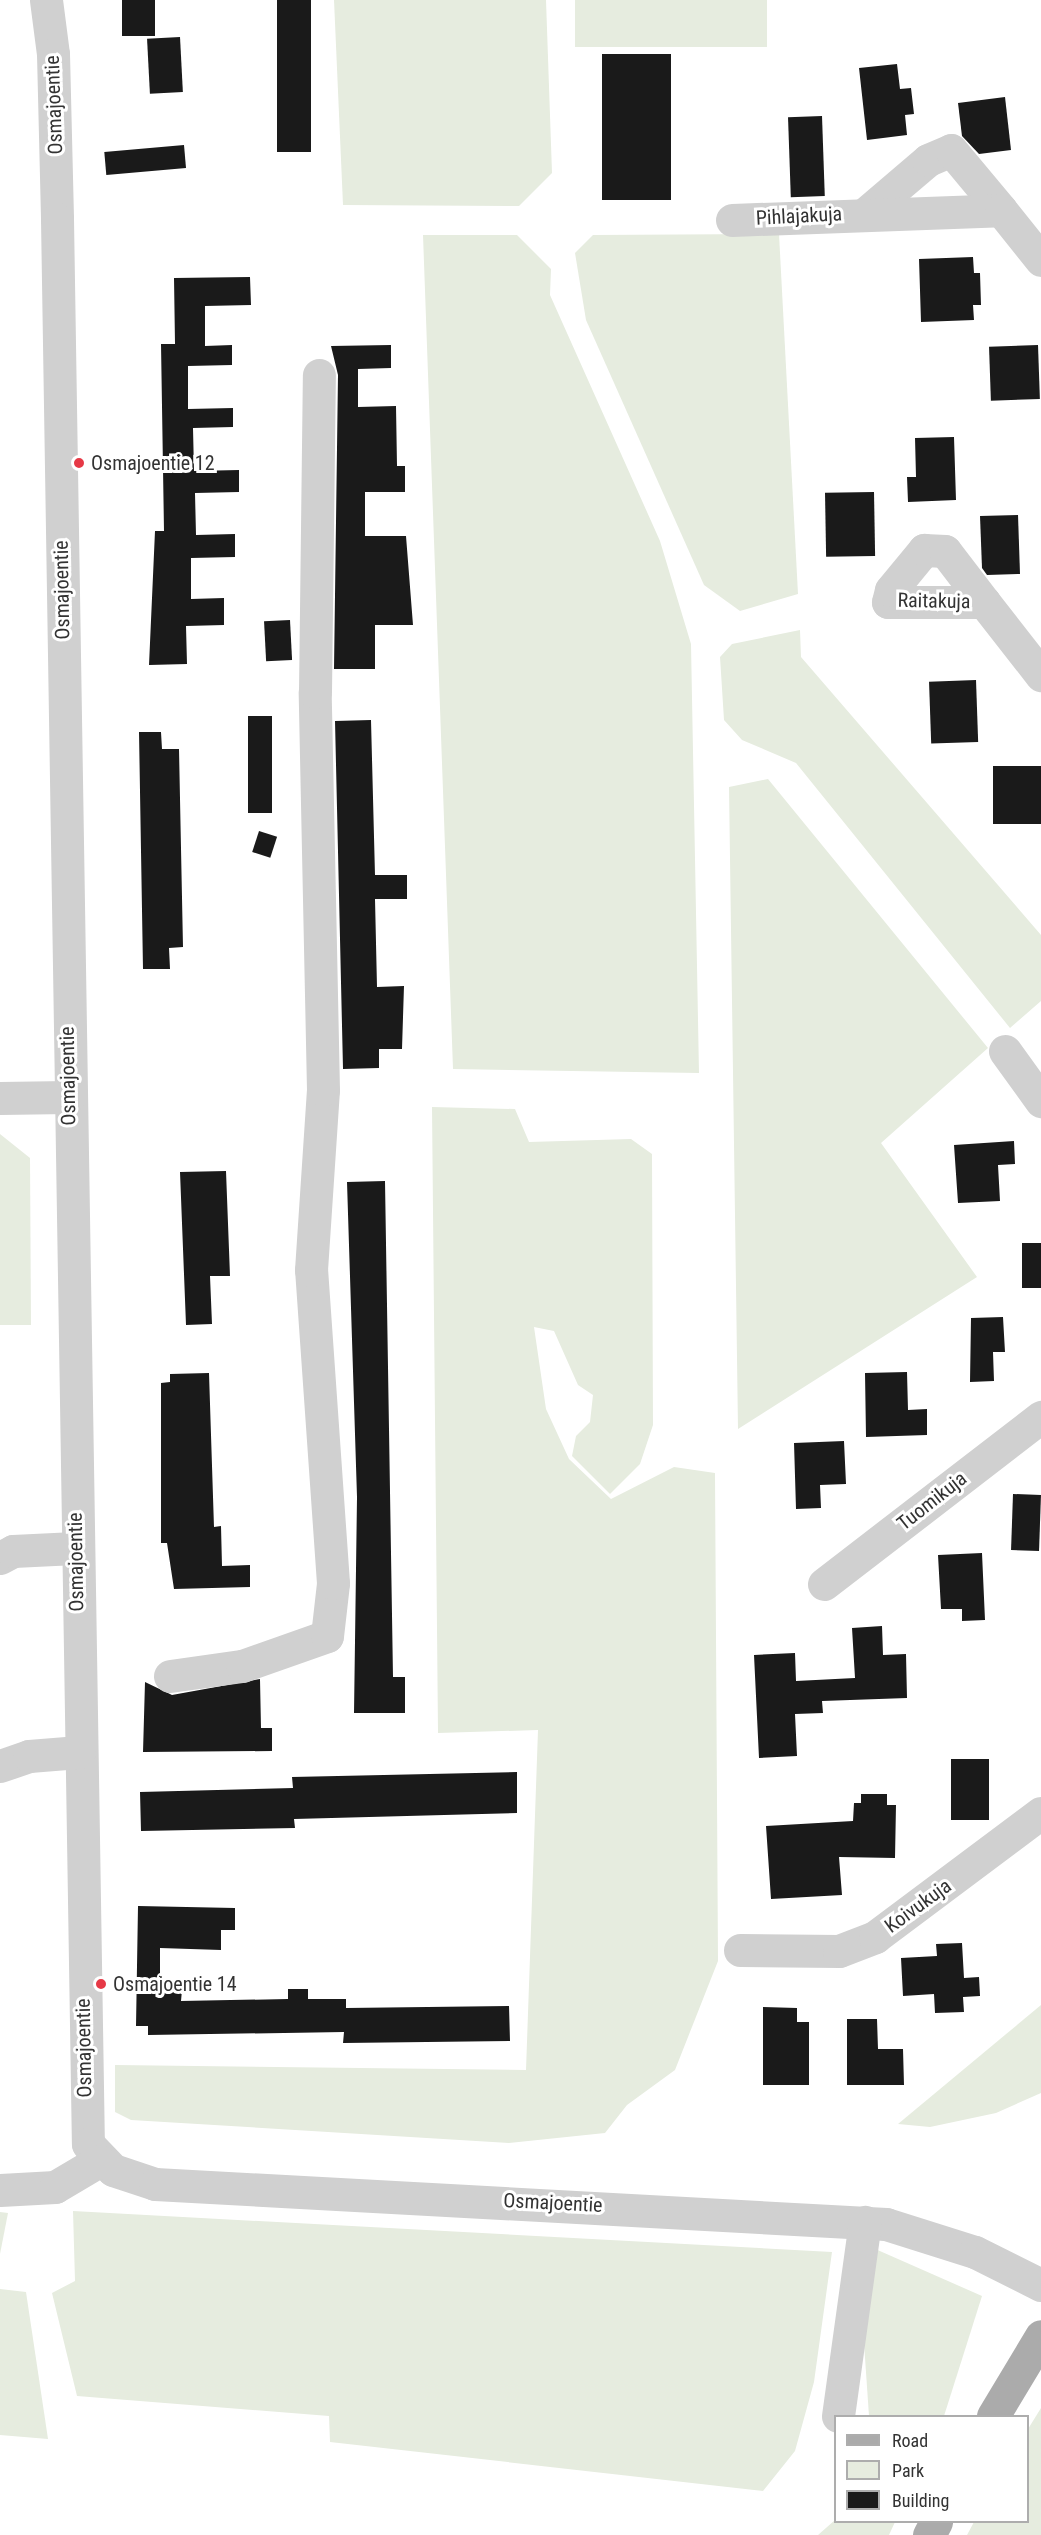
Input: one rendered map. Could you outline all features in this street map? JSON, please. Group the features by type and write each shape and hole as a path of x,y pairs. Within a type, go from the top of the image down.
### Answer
{"main road":[{"path":"994,2415 1041,2336"}],"street":[{"name":"Osmajoentie","path":"46,0 53,54 57,219 68,1097 85,2125 99,2161 131,2179 155,2184 886,2224 975,2252 1041,2285"},
{"name":"Pihlajakuja","path":"867,212 928,160 951,150 1041,260"},
{"name":"Pihlajakuja","path":"732,220 867,212 1001,210"},
{"path":"170,1676 242,1666 327,1636 333,1583 310,1270 330,1101 315,692 319,375"},
{"name":"Raitakuja","path":"984,602 1041,675"},
{"path":"1005,1051 1041,1101"},
{"path":"0,1098 68,1097"},
{"name":"Tuomikuja","path":"824,1584 1041,1417"},
{"path":"0,1558 13,1551 75,1548"},
{"path":"0,1766 29,1756 79,1752"},
{"name":"Koivukuja","path":"740,1950 839,1951 875,1937 1041,1813"},
{"path":"0,2190 55,2187 99,2161"},
{"path":"838,2415 865,2222"}],"green space":[{"path":"334,0 546,0 552,173 519,206 343,205"},
{"path":"575,0 767,0 767,47 575,47"},
{"path":"779,234 798,594 740,611 704,585 586,320 575,253 593,235"},
{"path":"423,235 517,235 551,269 550,295 660,541 691,644 699,1073 453,1069"},
{"path":"800,630 801,657 1041,935 1041,1001 1010,1028 796,763 742,740 724,720 720,657 732,644"},
{"path":"768,779 988,1048 881,1143 977,1277 738,1429 729,787"},
{"path":"432,1107 515,1109 529,1142 631,1139 652,1154 653,1425 640,1464 610,1494 572,1456 576,1436 590,1422 593,1395 578,1385 554,1331 534,1327 546,1409 569,1459 611,1499 674,1467 715,1473 718,1961 675,2070 627,2105 605,2133 509,2143 131,2120 115,2112 115,2065 526,2070 538,1730 438,1733"},
{"path":"0,1134 30,1158 31,1325 0,1325"},
{"path":"1041,2005 1041,2093 996,2113 930,2127 898,2124"},
{"path":"73,2211 832,2252 814,2382 795,2451 763,2491 330,2442 329,2416 77,2396 52,2293 75,2281"},
{"path":"0,2212 8,2213 0,2254"},
{"path":"873,2248 982,2296 944,2415 869,2415 859,2270"},
{"path":"0,2289 26,2292 48,2439 0,2435"},
{"path":"1041,2408 1041,2535 967,2535 973,2523 1029,2523 1029,2427"},
{"path":"834,2521 834,2523 895,2523 889,2535 818,2535"}],"building":[{"path":"122,0 155,0 155,36 122,36"},
{"path":"277,0 311,0 311,152 277,152"},
{"path":"180,37 183,92 150,94 147,39"},
{"path":"602,54 671,54 671,200 602,200"},
{"path":"897,64 900,89 911,88 914,114 905,115 907,135 867,140 859,68"},
{"path":"1005,97 1011,150 979,154 962,136 958,103"},
{"path":"822,116 825,196 791,197 788,117"},
{"path":"184,145 186,168 106,175 104,152"},
{"path":"973,257 974,273 980,273 981,305 973,305 974,320 921,322 919,259"},
{"path":"250,277 251,305 205,306 205,346 232,345 232,365 188,366 188,409 233,408 233,427 193,428 194,471 239,470 239,492 195,493 196,535 235,534 235,557 191,558 191,599 224,598 224,625 186,626 187,664 149,665 155,531 164,531 161,344 175,344 174,278"},
{"path":"391,345 391,368 358,369 358,407 396,406 397,466 405,466 405,492 365,492 365,536 406,536 413,625 375,625 375,669 334,669 338,375 331,346"},
{"path":"1038,345 1040,399 991,401 989,347"},
{"path":"954,437 956,500 908,502 907,477 916,477 915,438"},
{"path":"874,492 875,556 826,557 825,493"},
{"path":"1018,515 1020,574 987,575 982,568 980,516"},
{"path":"290,620 292,660 266,661 264,621"},
{"path":"976,680 978,742 931,744 929,682"},
{"path":"248,716 272,716 272,813 248,813"},
{"path":"371,720 375,875 407,875 407,899 375,899 377,987 404,986 402,1049 379,1049 379,1068 343,1069 335,721"},
{"path":"139,732 161,732 162,749 179,749 183,947 169,948 170,969 143,969"},
{"path":"993,766 1041,766 1041,824 993,824"},
{"path":"259,831 277,837 270,858 252,852"},
{"path":"1014,1141 1015,1164 998,1165 1000,1201 958,1203 954,1145"},
{"path":"226,1171 230,1276 210,1276 212,1324 186,1325 180,1172"},
{"path":"385,1181 393,1677 405,1677 405,1713 354,1713 357,1497 347,1182"},
{"path":"1022,1243 1041,1243 1041,1288 1022,1288"},
{"path":"1003,1317 1005,1352 993,1352 994,1381 970,1382 971,1318"},
{"path":"907,1372 908,1410 927,1409 927,1435 866,1437 865,1373"},
{"path":"209,1373 214,1527 221,1526 222,1566 250,1565 250,1587 174,1589 167,1543 161,1543 161,1383 170,1382 170,1374"},
{"path":"844,1441 846,1484 820,1485 821,1508 796,1509 794,1443"},
{"path":"1013,1494 1041,1495 1039,1551 1011,1550"},
{"path":"982,1553 985,1620 962,1621 962,1609 941,1609 938,1555"},
{"path":"882,1626 883,1655 906,1654 907,1698 822,1701 823,1713 795,1714 797,1756 759,1758 754,1655 795,1653 796,1681 855,1678 852,1628"},
{"path":"260,1679 261,1728 272,1728 272,1751 143,1752 145,1682 172,1695"},
{"path":"951,1759 989,1759 989,1820 951,1820"},
{"path":"517,1772 517,1813 294,1819 295,1828 141,1831 140,1792 293,1788 292,1777"},
{"path":"861,1794 887,1794 887,1805 896,1805 895,1858 839,1857 842,1895 771,1899 766,1826 853,1821 854,1803 861,1803"},
{"path":"138,1906 235,1908 235,1930 221,1930 221,1950 160,1948 160,1990 182,1990 181,2001 288,1999 288,1989 308,1989 308,1999 346,1999 346,2008 509,2006 510,2041 343,2043 344,2032 148,2035 148,2026 136,2026"},
{"path":"962,1943 964,1978 979,1977 980,1996 963,1997 964,2012 935,2013 934,1994 903,1996 901,1958 937,1956 936,1944"},
{"path":"763,2007 797,2008 797,2022 809,2022 809,2085 763,2085"},
{"path":"847,2019 877,2019 878,2049 903,2049 904,2085 847,2085"}],"place":[{"name":"Osmajoentie 12","path":"79,463"},
{"name":"Osmajoentie 14","path":"101,1984"}]}
